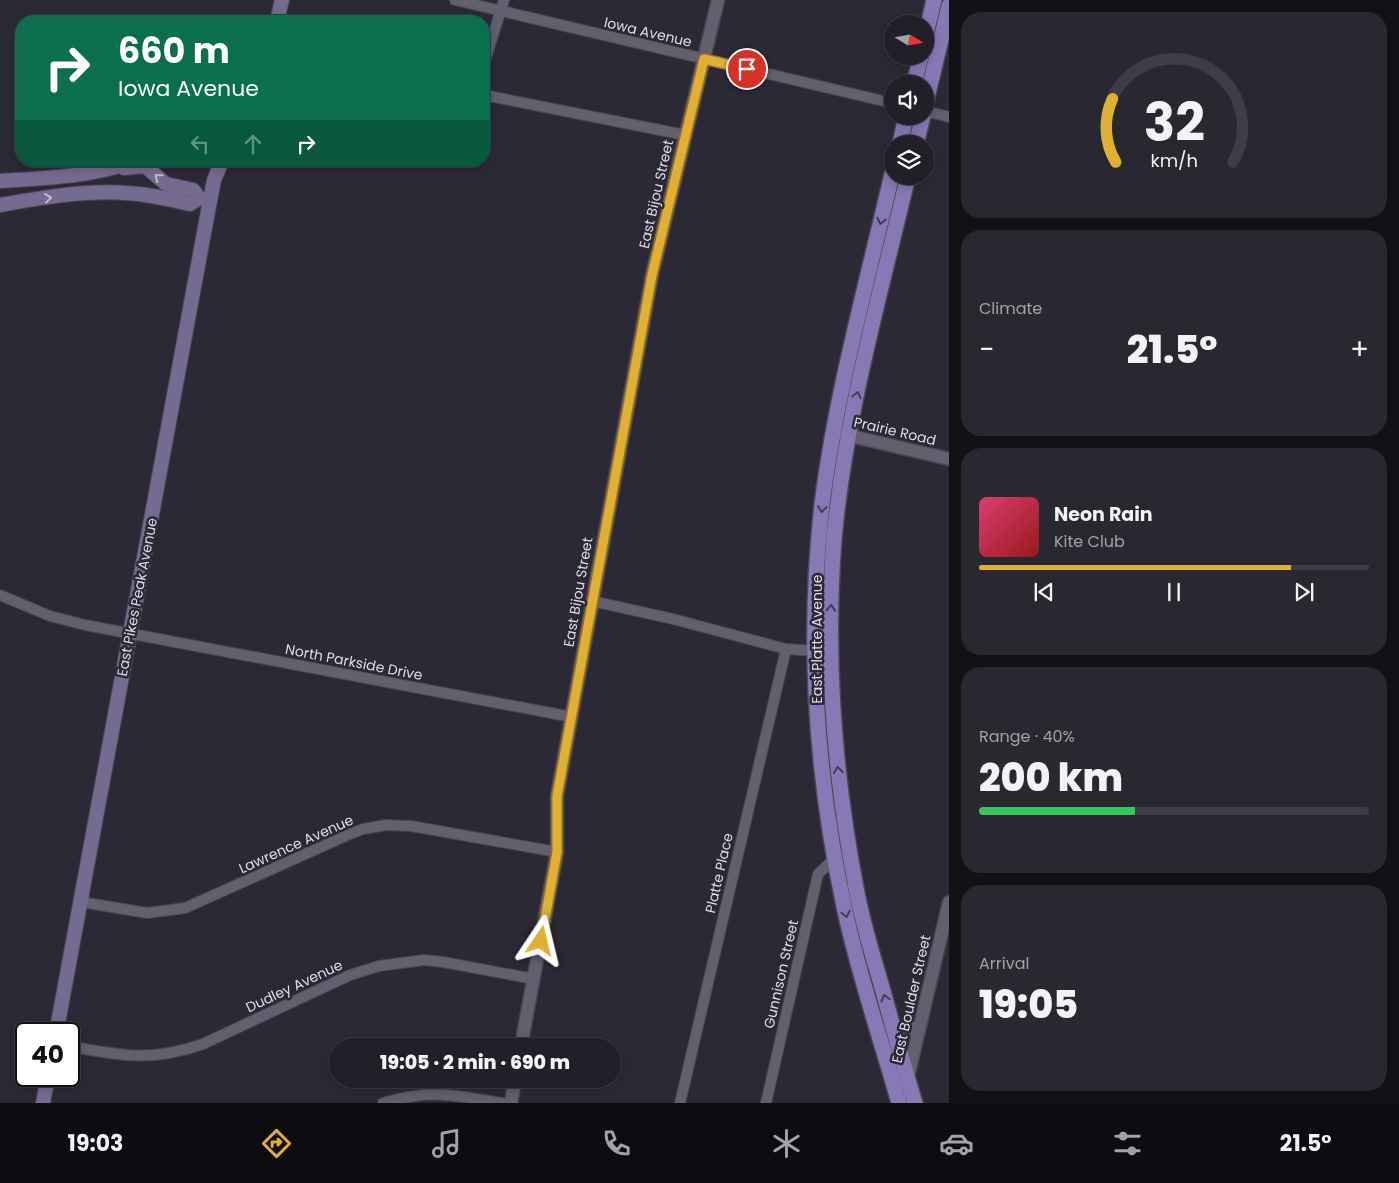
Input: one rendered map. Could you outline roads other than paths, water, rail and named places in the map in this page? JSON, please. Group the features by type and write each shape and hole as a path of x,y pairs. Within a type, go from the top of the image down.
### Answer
{"main road":[{"path":"278,15 282,0"},
{"path":"930,15 934,0"},
{"path":"932,75 949,6"},
{"path":"113,169 118,167"},
{"path":"0,181 76,175 134,167"},
{"path":"146,167 166,184 193,190 205,199"},
{"name":"East Pikes Peak Avenue","path":"58,1022 130,634 205,199 219,167"},
{"name":"East Platte Avenue","path":"889,185 850,352 822,503 815,651 819,739 835,858 854,949 901,1103"},
{"name":"East Platte Avenue","path":"906,185 849,436 835,537 832,576 831,652 832,713 845,823 857,894 915,1103"},
{"path":"0,205 64,196 115,193 143,194 190,204 205,199"},
{"path":"823,776 832,796 835,818 839,822 845,823"},
{"path":"835,858 845,870 848,886 857,894"},
{"path":"43,1103 46,1087"}],"street":[{"name":"Iowa Avenue","path":"455,0 884,101"},
{"path":"490,46 504,0"},
{"name":"East Bijou Street","path":"523,1038 557,852 557,801 652,275 718,0"},
{"path":"490,96 685,135"},
{"path":"934,114 949,117"},
{"name":"Prairie Road","path":"834,432 949,459"},
{"name":"North Parkside Drive","path":"0,594 50,616 85,625 572,716"},
{"path":"592,601 673,619 786,649 831,652"},
{"name":"Platte Place","path":"680,1103 786,649"},
{"name":"Lawrence Avenue","path":"81,902 147,913 185,908 350,834 363,829 386,825 411,826 557,852"},
{"name":"Gunnison Street","path":"766,1103 818,874 835,858"},
{"name":"East Boulder Street","path":"901,1103 949,902"},
{"name":"Dudley Avenue","path":"80,1048 113,1055 141,1057 187,1050 350,975 395,963 424,960 443,962 534,979"},
{"path":"895,1035 919,1026"},
{"path":"511,1103 514,1088"},
{"path":"383,1103 410,1096 436,1094 502,1103"}]}
